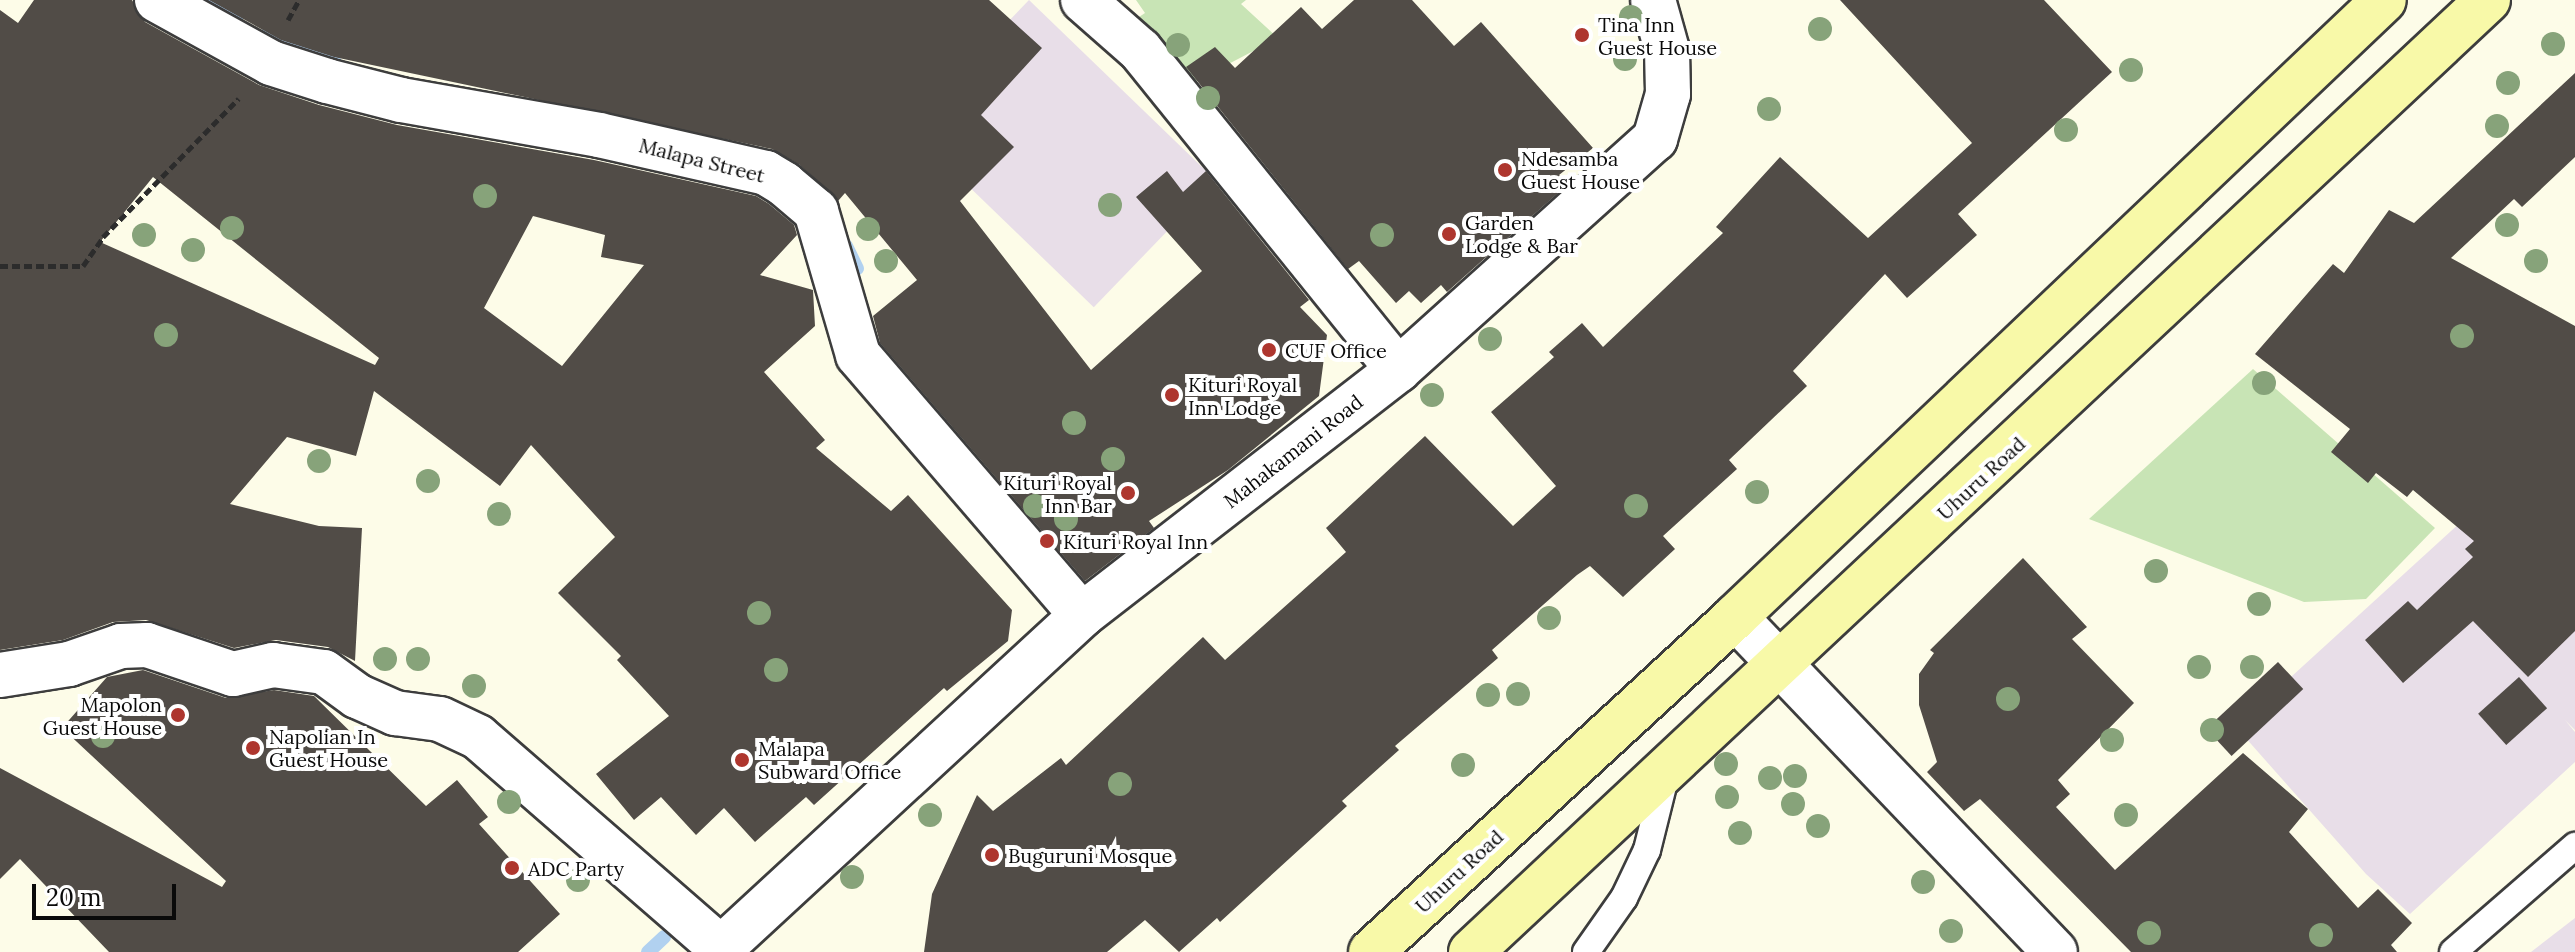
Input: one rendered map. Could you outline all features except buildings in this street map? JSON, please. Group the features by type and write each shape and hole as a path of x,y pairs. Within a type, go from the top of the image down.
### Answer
{"main road":[{"name":"Uhuru Road","path":"1371,952 1735,617 2384,0"},
{"name":"Uhuru Road","path":"1471,952 1783,664 2488,0"}],"street":[{"name":"Malapa Street","path":"157,0 271,63 401,100 599,135 766,173 784,184 816,211 858,355 1082,615"},
{"path":"1083,0 1140,50 1398,370"},
{"name":"Mahakamani Road","path":"721,951 1082,615 1398,370 1655,139 1668,80 1667,50 1653,0"},
{"path":"1735,617 2055,952"},
{"path":"0,675 69,664 121,646 147,645 233,674 273,665 324,672 357,696 395,713 440,719 478,737 721,951"}],"lane":[{"path":"1586,952 1624,898 1647,850 1667,770"},
{"path":"2453,952 2575,846"}],"path":[{"path":"0,266 83,266 103,237 271,63"}],"shaded area":[{"path":"1029,0 1216,181 1094,307 907,127"},
{"path":"2575,418 2575,730 2565,720 2575,732 2575,762 2410,914 2366,874 2236,727"},
{"path":"2575,918 2575,952 2531,952"}],"green space":[{"path":"1136,0 1246,0 1241,4 1278,38 1194,82 1124,27 1145,13"},
{"path":"2253,369 2435,528 2366,599 2304,602 2089,519"}],"waterway":[{"path":"199,0 240,13"},
{"path":"269,29 281,40 335,62"},
{"path":"846,246 857,269"},
{"path":"648,952 664,937"}],"place":[{"name":"Tina Inn Guest House","path":"1582,35"},
{"name":"Ndesamba Guest House","path":"1505,170"},
{"name":"Garden Lodge & Bar","path":"1449,234"},
{"name":"CUF Office","path":"1269,350"},
{"name":"Kituri Royal Inn Lodge","path":"1172,395"},
{"name":"Kituri Royal Inn Bar","path":"1128,493"},
{"name":"Kituri Royal Inn","path":"1047,541"},
{"name":"Mapolon Guest House","path":"178,715"},
{"name":"Napolian In Guest House","path":"253,748"},
{"name":"Malapa Subward Office","path":"742,760"},
{"name":"Buguruni Mosque","path":"992,855"},
{"name":"ADC Party","path":"512,868"}]}
